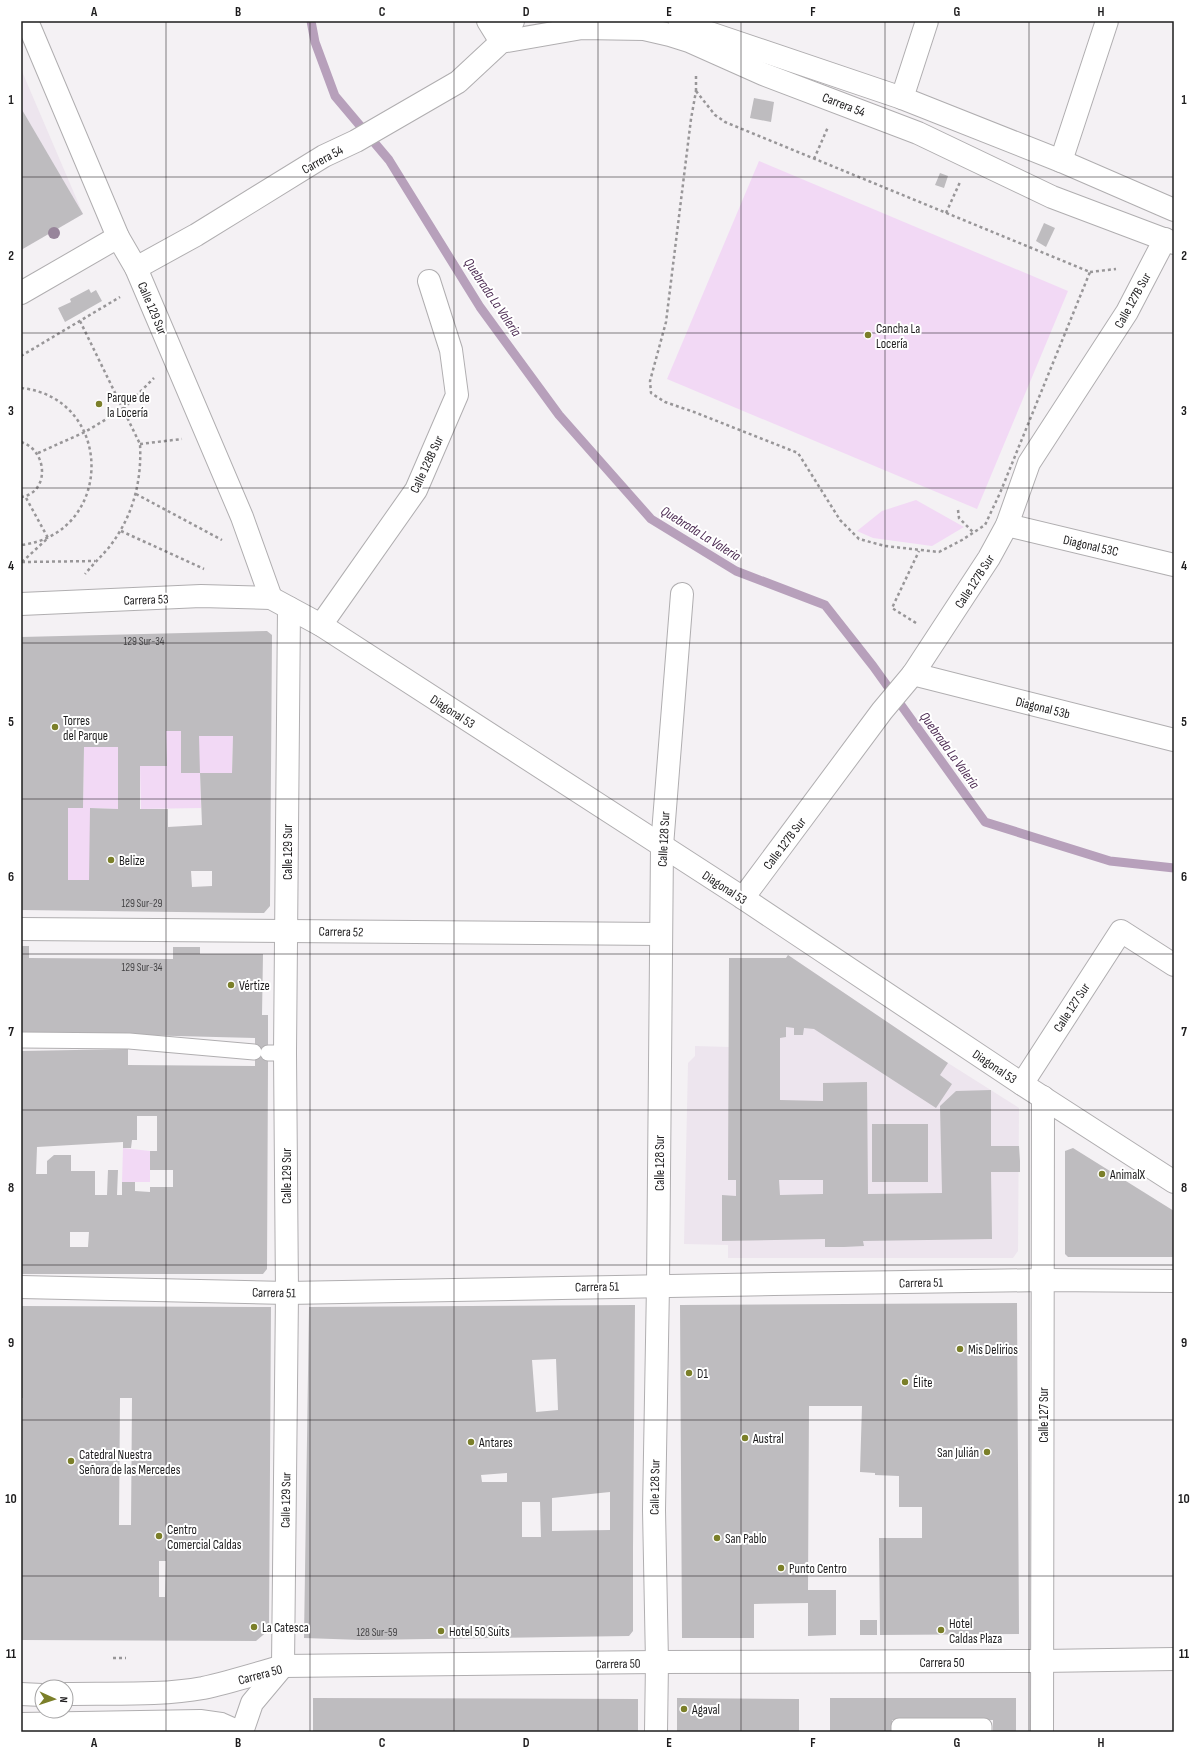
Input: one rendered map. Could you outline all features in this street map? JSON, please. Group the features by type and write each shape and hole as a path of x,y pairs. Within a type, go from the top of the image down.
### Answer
{"street":[{"name":"Calle 129 Sur","path":"27,21 118,237 136,268 280,603 287,931 269,1053 287,1292 283,1666"},
{"path":"488,21 501,42 513,21"},
{"name":"Carrera 54","path":"136,268 196,235 324,156 356,142 379,127 458,82 501,42 546,21"},
{"name":"Carrera 54","path":"669,21 902,98 1061,161 1174,210"},
{"path":"902,98 927,21"},
{"path":"1061,161 1107,21"},
{"name":"Carrera 54","path":"501,42 582,28 644,29 670,34 791,85 918,133 1052,197 1170,241"},
{"path":"21,293 118,237"},
{"name":"Calle 127B Sur","path":"743,898 882,711 910,677 989,558 1007,525 1029,463 1127,312 1170,241"},
{"name":"Calle 128B Sur","path":"321,625 416,490 457,395 451,350 428,281"},
{"name":"Diagonal 53C","path":"1007,525 1174,565"},
{"name":"Calle 128 Sur","path":"656,1732 657,1662 654,1510 658,1285 662,846 682,594"},
{"name":"Carrera 53","path":"21,604 200,596 280,603"},
{"name":"Diagonal 53","path":"280,603 321,625 743,898 1022,1084 1174,1182"},
{"name":"Diagonal 53b","path":"910,677 1174,740"},
{"name":"Carrera 52","path":"21,930 661,934"},
{"name":"Calle 127 Sur","path":"1022,1084 1121,931 1174,966"},
{"name":"Calle 127 Sur","path":"1042,1732 1043,1097"},
{"name":"Carrera 51","path":"21,1287 287,1292 1043,1280 1174,1281"},
{"name":"Carrera 50","path":"74,1694 129,1693 202,1688 283,1666 1174,1659"},
{"path":"21,1724 200,1721 222,1724 240,1732 252,1704 283,1666"},
{"path":"21,1694 34,1695"}],"lane":[{"path":"21,1040 129,1041 269,1053"},
{"path":"899,1732 899,1726 984,1726 984,1732"}],"path":[{"path":"696,72 696,91 691,119 666,322 650,381 651,393 665,402 798,453 840,520 858,539 886,546 919,551 939,552 985,525 1000,493 1090,272"},
{"path":"696,91 715,115 724,122 1090,272 1116,269"},
{"path":"814,159 830,121"},
{"path":"946,213 961,178"},
{"path":"21,356 124,295"},
{"path":"80,321 140,444 140,474 130,513 109,547 84,576"},
{"path":"38,453 85,432 123,409 157,375"},
{"path":"21,388 31,389 48,395 63,404 75,417 85,432 91,449 93,466 91,484 85,501 75,516 22,562"},
{"path":"140,444 185,439"},
{"path":"21,442 28,444 38,453 42,465 41,478 36,489 21,497"},
{"path":"136,494 228,543"},
{"path":"25,496 48,538"},
{"path":"958,510 959,518 973,533"},
{"path":"120,531 210,571"},
{"path":"21,545 48,538"},
{"path":"919,551 892,608 920,626"},
{"path":"22,562 96,561"},
{"path":"113,1658 126,1658"}],"shaded area":[{"path":"21,69 83,214 21,250"},
{"name":"Cancha La Locería","path":"759,161 1068,291 977,509 667,379"},
{"path":"916,500 964,527 932,546 873,538 857,531 882,511"},
{"path":"166,731 181,731 181,773 199,736 233,736 232,773 200,773 201,808 141,809 140,766 167,766"},
{"path":"84,747 118,747 118,809 90,808 90,880 68,880 68,808 83,808"},
{"path":"788,955 948,1063 1019,1108 1018,1251 1013,1258 728,1258 728,1245 684,1244 688,1063 695,1056 695,1046 729,1047 729,958 786,958"},
{"path":"123,1148 150,1151 150,1182 122,1182"}],"building":[{"path":"754,98 774,102 771,122 750,118"},
{"path":"21,108 83,214 21,250"},
{"path":"940,173 948,176 944,188 935,185"},
{"path":"1044,223 1055,228 1046,247 1036,241"},
{"path":"89,289 91,293 96,290 102,301 65,322 58,308 71,302 70,299"},
{"path":"267,631 272,635 270,906 264,913 21,910 21,637","holes":["166,731 181,731 181,773 200,773 202,825 168,827 168,809 140,809 140,766 167,766","199,736 233,736 232,773 200,773","84,747 118,747 118,809 90,808 89,880 68,880 68,808 83,808","191,871 212,871 212,886 192,887"]},
{"path":"21,946 29,946 29,958 173,959 173,947 200,947 200,954 263,954 262,1015 268,1015 268,1066 267,1269 263,1274 21,1274 21,1051 128,1049 128,1065 255,1066 255,1038 21,1032","holes":["137,1116 157,1116 157,1151 150,1151 150,1170 173,1170 173,1187 150,1187 150,1192 135,1191 135,1182 122,1182 122,1195 117,1195 118,1170 108,1170 107,1195 95,1195 95,1171 71,1171 71,1155 54,1155 47,1161 47,1174 36,1174 37,1147 123,1142 123,1148 131,1148 132,1140 137,1140","70,1232 89,1232 88,1247 70,1247"]},
{"path":"788,955 948,1063 940,1075 952,1084 936,1108 814,1029 804,1028 803,1035 794,1035 794,1028 786,1027 786,1037 780,1038 780,1100 823,1101 823,1083 867,1082 868,1194 942,1193 940,1106 956,1091 991,1090 991,1146 1019,1146 1020,1161 1020,1172 991,1172 992,1239 863,1241 864,1246 844,1247 825,1247 825,1239 722,1241 722,1195 736,1196 736,1180 728,1180 729,958 786,958","holes":["779,1180 823,1180 823,1194 780,1195"]},
{"path":"872,1124 928,1124 928,1182 872,1182"},
{"path":"1073,1148 1174,1211 1174,1257 1068,1257 1065,1254 1065,1151"},
{"path":"1017,1303 1019,1634 880,1635 879,1538 922,1538 922,1507 899,1507 899,1476 875,1475 875,1473 860,1472 862,1406 809,1406 808,1590 836,1590 836,1635 808,1636 808,1603 754,1604 754,1638 682,1638 680,1305"},
{"path":"635,1305 633,1631 629,1636 362,1640 304,1638 309,1307","holes":["556,1359 558,1410 536,1412 532,1360","507,1473 507,1482 482,1482 481,1475","610,1492 610,1530 552,1531 552,1498","522,1502 540,1502 541,1537 522,1537"]},
{"path":"21,1306 271,1307 269,1630 256,1641 21,1640 23,1398 21,1398","holes":["120,1398 132,1398 131,1525 119,1525","159,1561 166,1561 165,1597 159,1597"]},
{"path":"860,1620 877,1620 877,1635 860,1635"},
{"path":"313,1698 638,1699 638,1732 313,1732"},
{"path":"677,1698 799,1699 799,1732 677,1732"},
{"path":"830,1698 1016,1698 1016,1732 993,1732 993,1720 892,1720 892,1732 830,1732"}],"waterway":[{"name":"Quebrada La Valeria","path":"311,21 315,42 335,96 389,160 480,307 559,415 651,519 736,571 825,605 873,666 985,822 1110,861 1174,868"}],"place":[{"name":"Cancha La Locería","path":"868,335"},
{"name":"Parque de la Locería","path":"99,404"},
{"name":"Torres del Parque","path":"55,727"},
{"name":"Belize","path":"111,860"},
{"name":"Vértize","path":"231,985"},
{"name":"AnimalX","path":"1102,1174"},
{"name":"Mis Delirios","path":"960,1349"},
{"name":"D1","path":"689,1373"},
{"name":"Élite","path":"905,1382"},
{"name":"Austral","path":"745,1438"},
{"name":"Antares","path":"471,1442"},
{"name":"San Julián","path":"987,1452"},
{"name":"Catedral Nuestra Señora de las Mercedes","path":"71,1461"},
{"name":"Centro Comercial Caldas","path":"159,1536"},
{"name":"San Pablo","path":"717,1538"},
{"name":"Punto Centro","path":"781,1568"},
{"name":"La Catesca","path":"254,1627"},
{"name":"Hotel Caldas Plaza","path":"941,1630"},
{"name":"Hotel 50 Suits","path":"441,1631"},
{"name":"Agaval","path":"684,1709"}]}
